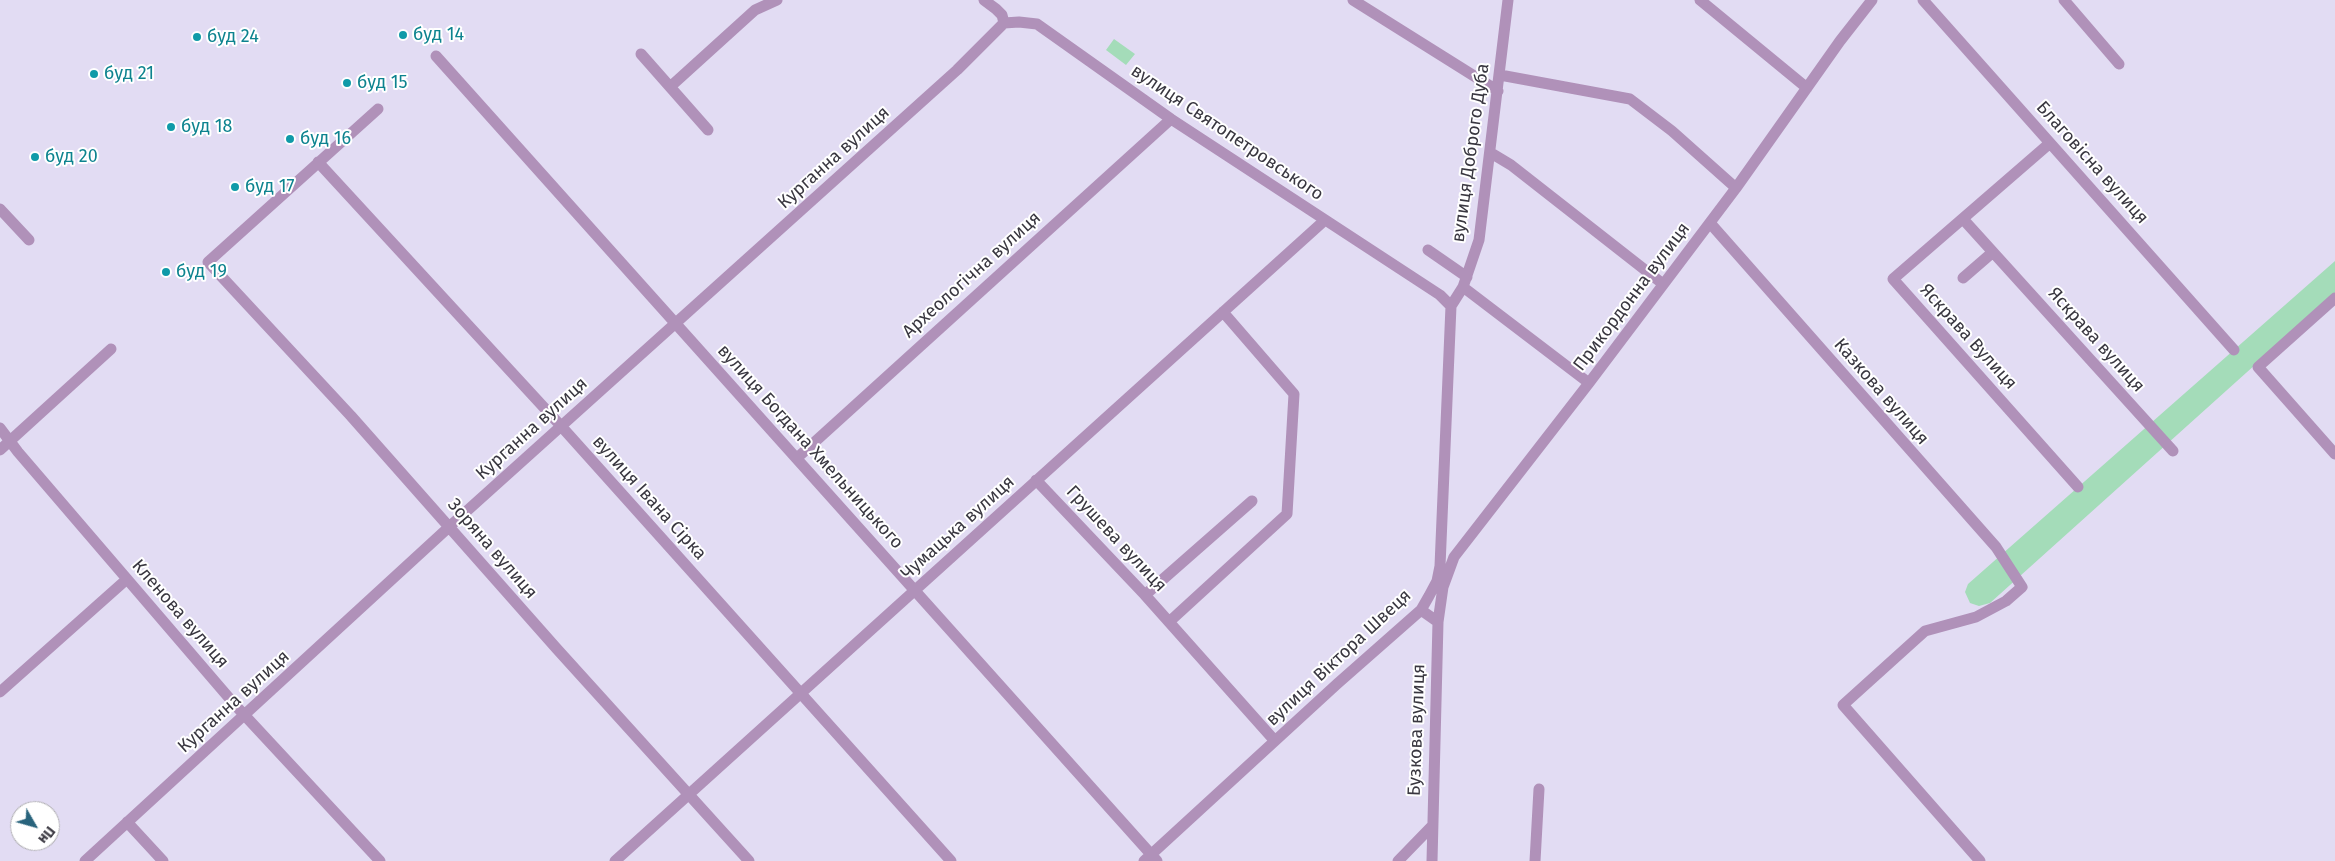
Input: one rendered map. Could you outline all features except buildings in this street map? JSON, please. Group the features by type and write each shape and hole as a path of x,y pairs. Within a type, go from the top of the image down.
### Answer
{"street":[{"path":"670,87 755,10 777,0"},
{"path":"984,0 996,9 1002,16 1004,23"},
{"path":"1353,0 1498,91"},
{"name":"вулиця Доброго Дуба","path":"1451,306 1465,282 1479,240 1508,0"},
{"path":"1700,0 1807,88"},
{"name":"Прикордонна вулиця","path":"1438,622 1443,587 1454,557 1710,223 1872,0"},
{"name":"Благовісна вулиця","path":"1923,0 2234,350"},
{"path":"2064,0 2119,64"},
{"name":"вулиця Святопетровського","path":"1004,23 1037,24 1171,119 1440,295 1451,306"},
{"name":"Курганна вулиця","path":"85,861 246,716 449,527 957,70 1004,23"},
{"path":"641,54 708,130"},
{"name":"вулиця Богдана Хмельницького","path":"436,56 915,590 1151,859"},
{"path":"1500,76 1630,99 1672,131 1736,188"},
{"path":"318,162 378,109"},
{"name":"Археологічна вулиця","path":"797,458 1171,119"},
{"path":"1963,219 2050,143"},
{"path":"1491,153 1511,165 1663,284"},
{"name":"Зоряна вулиця","path":"318,162 208,262 351,416 749,861"},
{"name":"вулиця Івана Сірка","path":"318,162 561,426 951,861"},
{"path":"0,209 29,240"},
{"name":"Яскрава вулиця","path":"1963,219 2173,451"},
{"name":"Яскрава Вулиця","path":"1963,219 1893,278 2078,487"},
{"name":"Чумацька вулиця","path":"615,861 1325,220"},
{"name":"Казкова вулиця","path":"1710,223 1996,547 2022,587 2006,601 1976,617 1925,631 1842,705 1980,861"},
{"path":"1428,250 1589,383"},
{"name":"Яскрава вулиця","path":"1963,278 1993,252"},
{"path":"2335,298 2258,367 2335,454"},
{"name":"вулиця Віктора Швеця","path":"1151,859 1275,741 1421,610 1437,581 1440,566 1451,306"},
{"path":"1169,622 1287,514 1294,394 1223,312"},
{"path":"0,450 111,349"},
{"name":"Кленова вулиця","path":"0,428 127,579 246,716 380,861"},
{"name":"Грушева вулиця","path":"1036,480 1145,595 1275,741"},
{"path":"1145,595 1252,501"},
{"path":"0,692 127,579"},
{"path":"1421,610 1438,622"},
{"name":"Бузкова вулиця","path":"1432,861 1438,622"},
{"path":"1535,861 1539,789"},
{"path":"127,822 163,861"},
{"path":"1398,861 1432,826"}],"green space":[{"path":"1114,39 1135,54 1126,65 1106,50"},
{"path":"2335,261 2335,293 1990,603 1979,606 1970,603 1965,592 1968,584"}],"place":[{"name":"буд 14","path":"403,35"},
{"name":"буд 24","path":"197,37"},
{"name":"буд 21","path":"94,74"},
{"name":"буд 15","path":"347,83"},
{"name":"буд 18","path":"171,127"},
{"name":"буд 16","path":"290,139"},
{"name":"буд 20","path":"35,157"},
{"name":"буд 17","path":"235,187"},
{"name":"буд 19","path":"166,272"}]}
